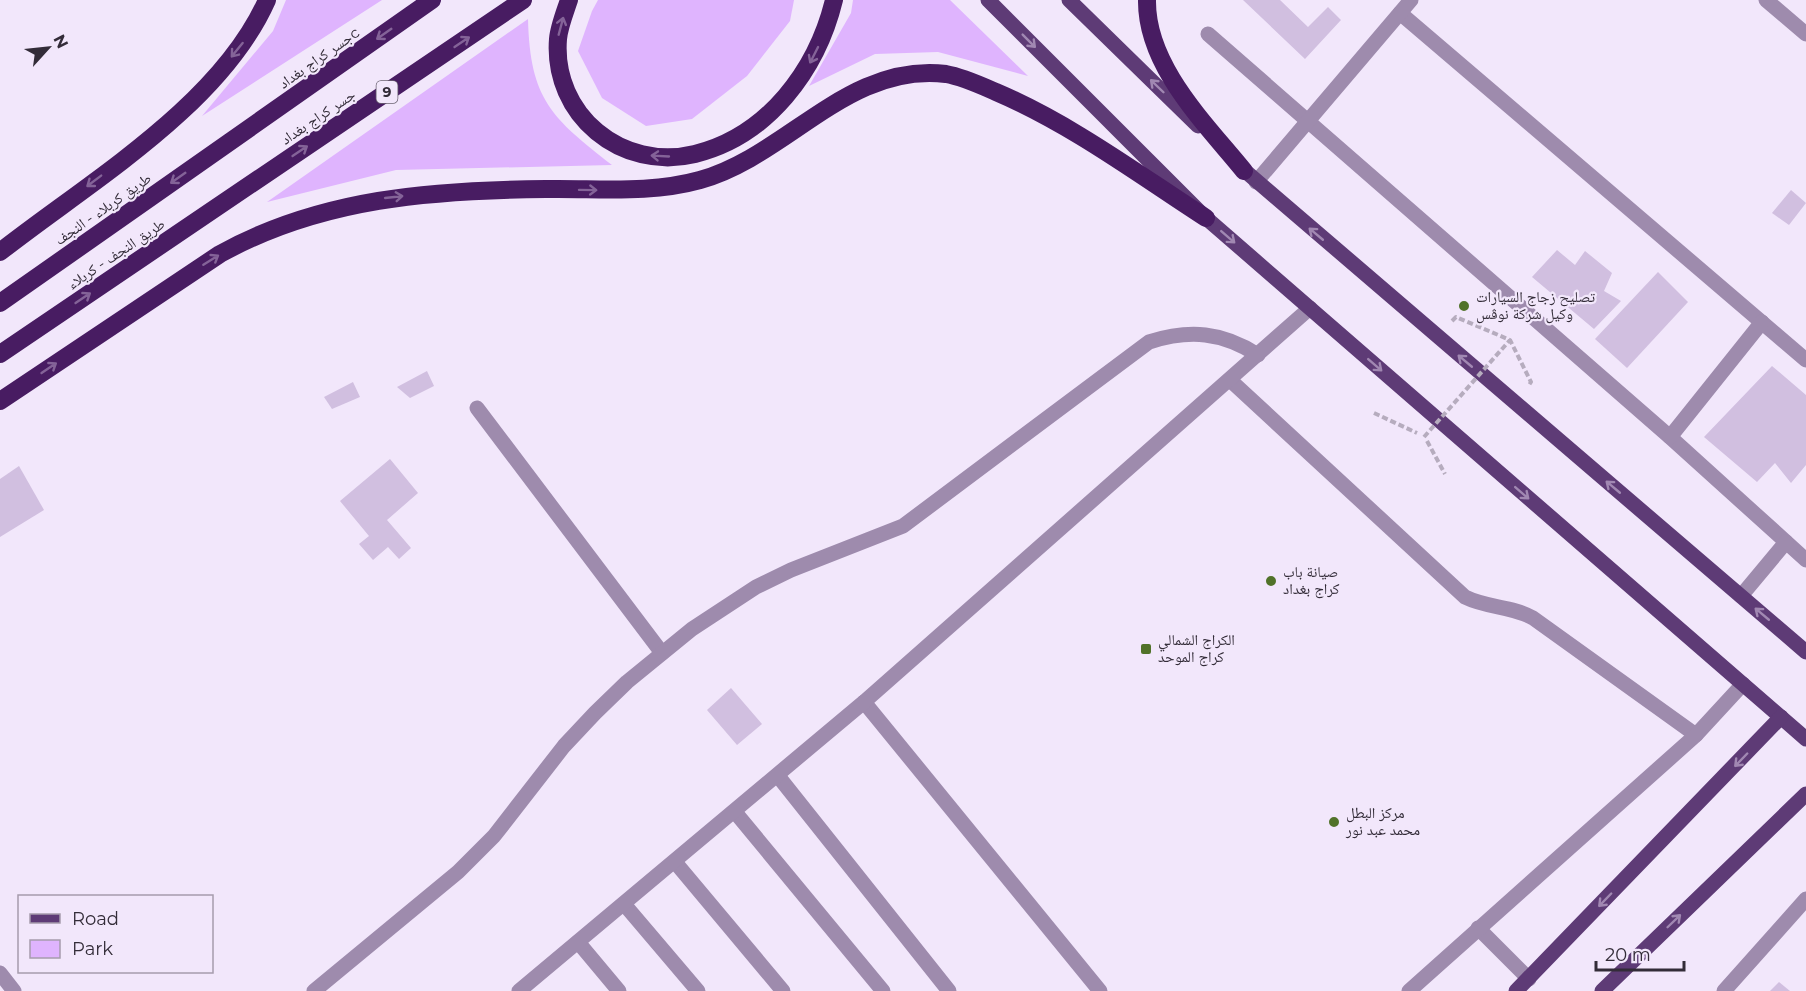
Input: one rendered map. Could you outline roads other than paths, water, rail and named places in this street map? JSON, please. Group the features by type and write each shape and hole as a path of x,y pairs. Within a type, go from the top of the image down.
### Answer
{"highway":[{"path":"0,252 170,122 217,74 243,42 267,0"},
{"name":"جسر كراج بغدادc","path":"226,145 432,0"},
{"name":"جسر كراج بغداد","path":"252,184 523,0"},
{"path":"569,0 558,39 566,94 593,131 613,144 652,156 694,154 720,146 757,123 790,92 816,52 834,0"},
{"path":"1147,0 1153,38 1169,73 1192,106 1250,177"},
{"path":"0,401 220,254 255,235 291,221 384,198 448,192 639,190 693,182 759,153 837,101 858,90 884,80 915,74 946,74 973,81 1009,97 1085,139 1206,219"},
{"name":"طريق کربلاء - النجف","path":"0,303 226,145"},
{"name":"طريق النجف - کربلاء","path":"0,354 252,184"}],"main road":[{"path":"988,0 1206,219 1806,739"},
{"path":"1069,0 1250,177 1806,652"},
{"path":"1516,991 1781,717"},
{"path":"1602,991 1806,794"}],"street":[{"path":"1250,177 1307,122 1411,0"},
{"path":"1766,0 1806,34"},
{"path":"1400,13 1806,360"},
{"path":"1208,34 1670,437 1806,560"},
{"path":"521,991 778,777 1310,308"},
{"path":"1670,437 1762,322"},
{"path":"314,991 438,890 478,854 564,746 611,698 662,653 724,607 756,587 826,555 903,526 1149,342 1171,335 1194,332 1217,335 1239,342 1258,355"},
{"path":"1230,380 1465,597 1493,607 1522,611 1696,735"},
{"path":"477,408 662,653"},
{"path":"1741,596 1786,542"},
{"path":"1409,991 1696,735 1743,684"},
{"path":"864,702 1100,991"},
{"path":"778,777 949,991"},
{"path":"735,812 882,991"},
{"path":"675,862 783,991"},
{"path":"1724,991 1806,899"},
{"path":"624,904 698,991"},
{"path":"1478,928 1529,979"},
{"path":"578,942 619,991"},
{"path":"0,973 14,991"}],"place":[{"name":"تصليح زجاج السيارات وكيل شركة نوڤس","path":"1464,306"},
{"name":"صيانة باب كراج بغداد","path":"1271,581"},
{"name":"الكراج الشمالي كراج الموحد","path":"1146,649"},
{"name":"مركز البطل محمد عبد نور","path":"1334,822"}]}
